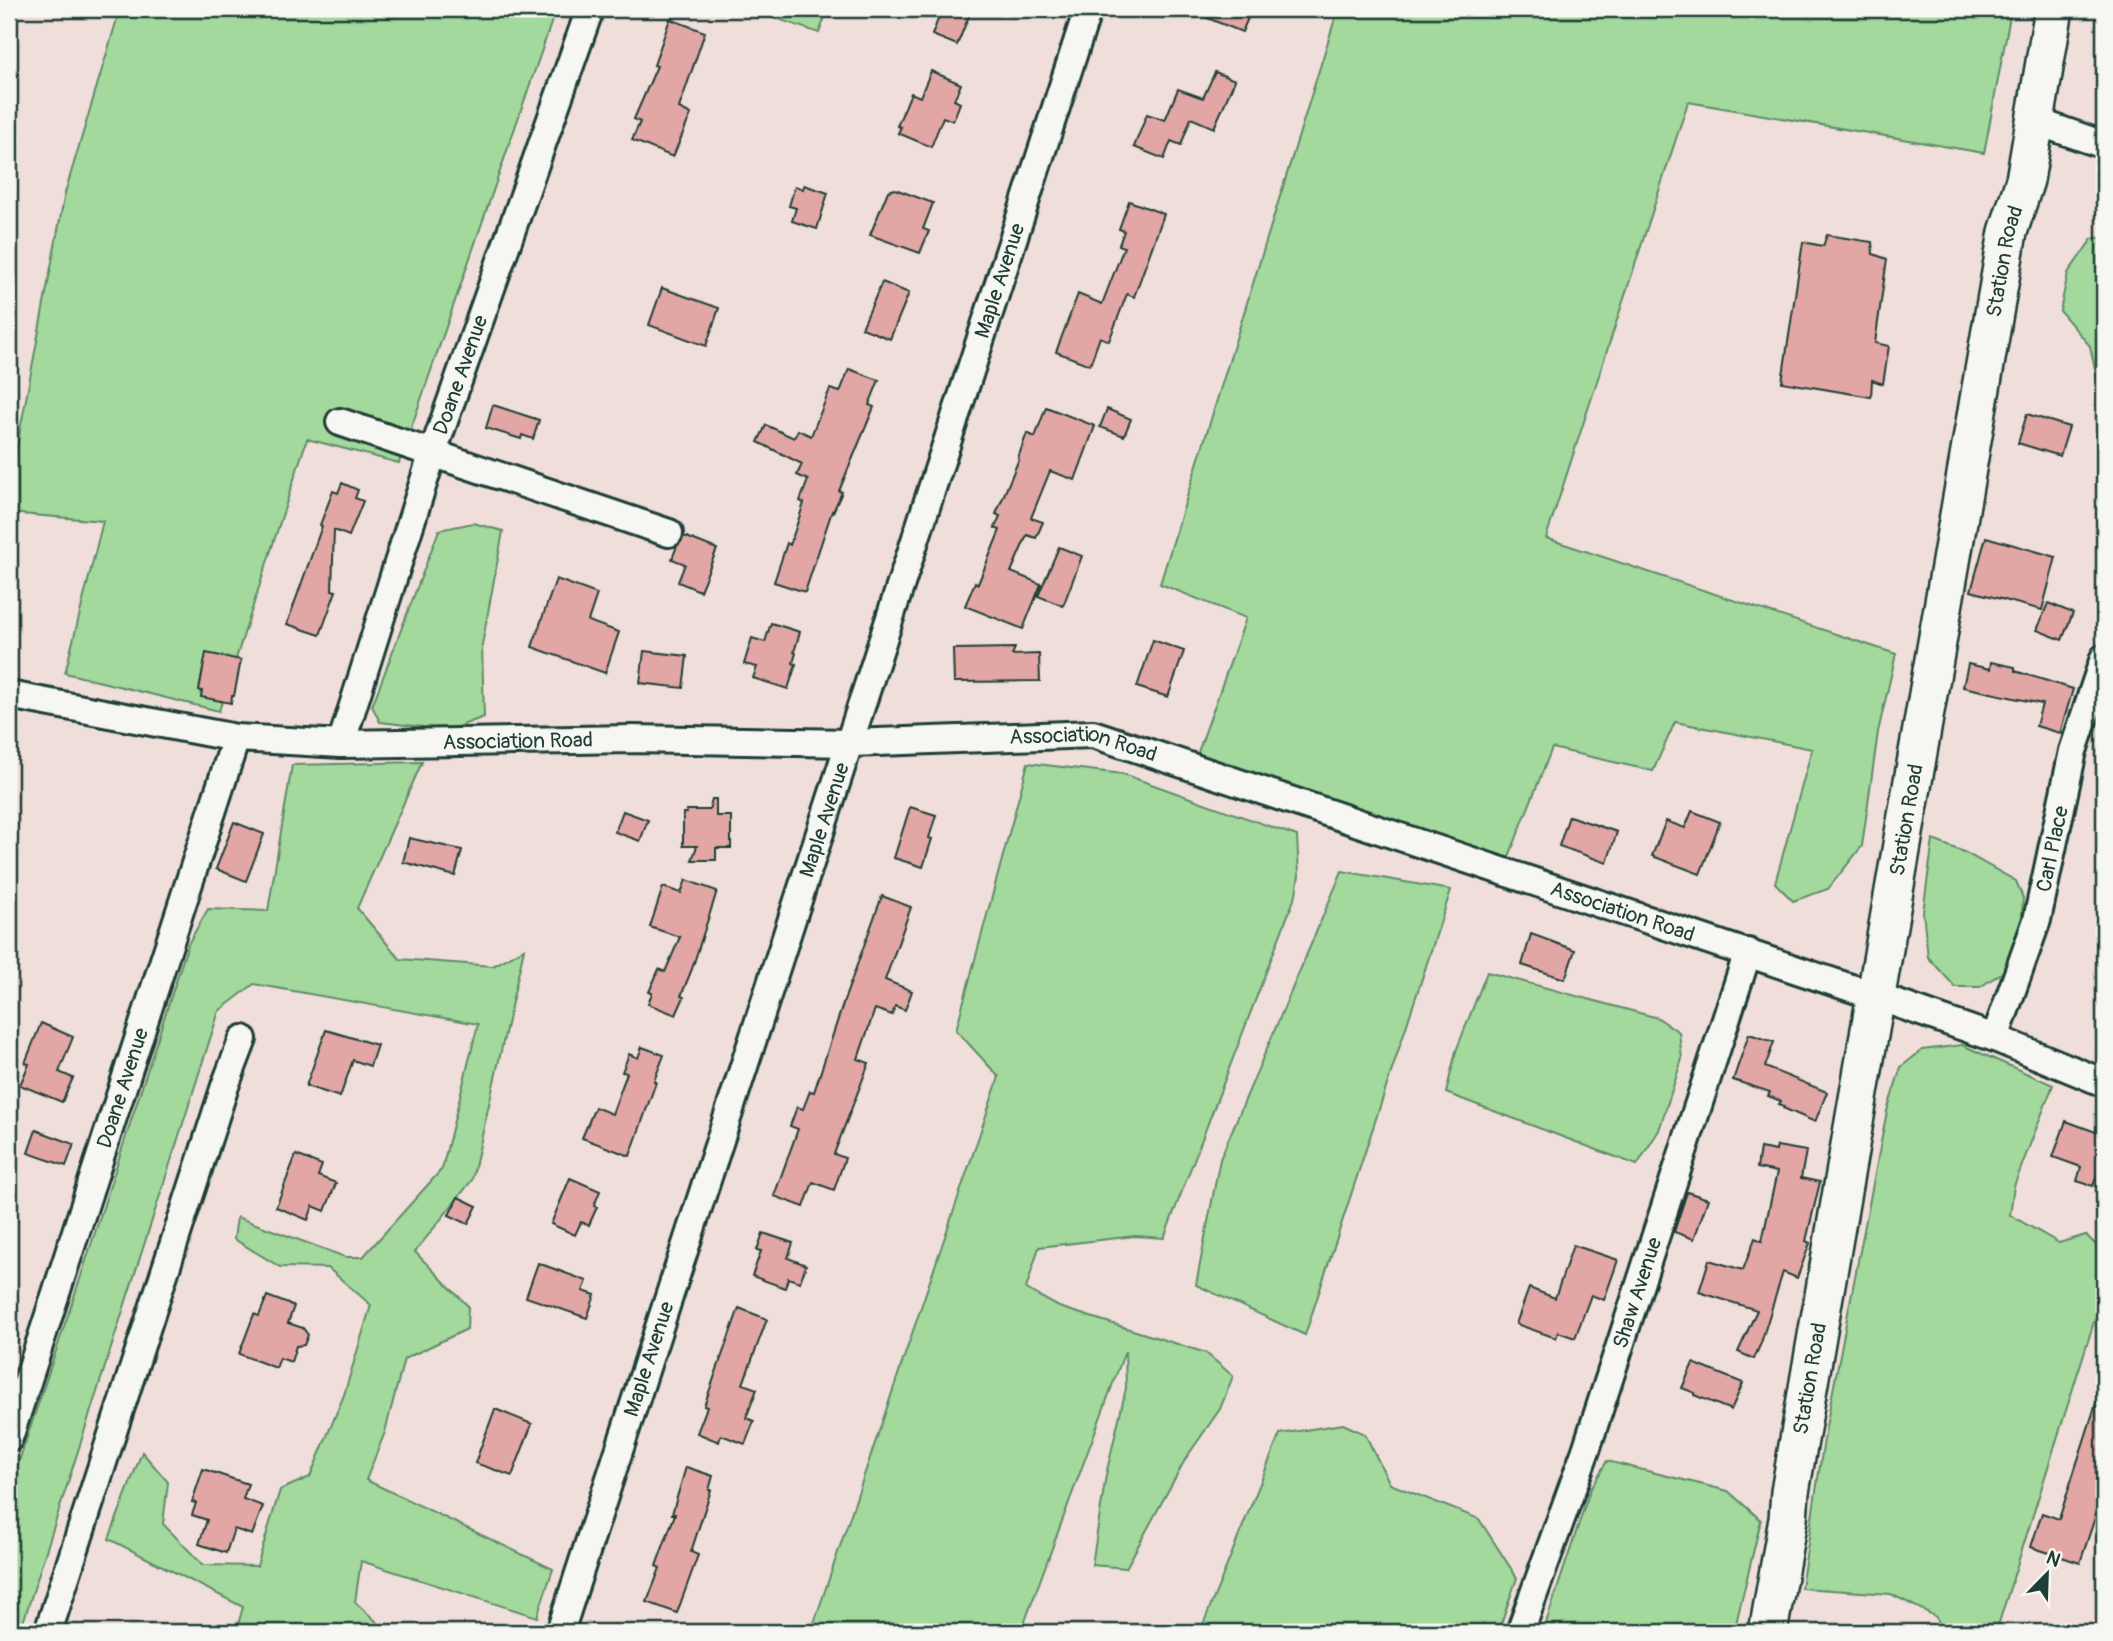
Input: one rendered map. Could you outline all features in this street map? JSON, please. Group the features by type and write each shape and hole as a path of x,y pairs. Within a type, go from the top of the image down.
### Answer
{"main road":[{"name":"Station Road","path":"1768,1632 1788,1518 1792,1478 2008,232 2025,180 2054,9"}],"street":[{"name":"Doane Avenue","path":"341,744 433,452 590,9"},
{"name":"Maple Avenue","path":"560,1632 1088,9"},
{"path":"2035,121 2104,145"},
{"path":"340,422 669,533"},
{"name":"Carl Place","path":"1996,1038 2037,920 2073,751 2104,658"},
{"name":"Association Road","path":"10,702 236,738 341,744 633,738 851,743 1093,734 1748,952 1996,1038 2104,1083"},
{"name":"Doane Avenue","path":"9,1438 236,738"},
{"name":"Shaw Avenue","path":"1520,1632 1586,1450 1748,952"},
{"path":"48,1632 221,1099 243,1039"}],"green space":[{"path":"120,9 556,9 399,463 307,439 219,711 65,673 103,521 9,513 9,489 65,193"},
{"path":"749,9 828,9 819,33"},
{"path":"1338,9 1969,9 2010,16 1984,153 1688,102 1546,538 1896,654 1878,732 1862,846 1828,889 1793,901 1775,883 1812,749 1675,722 1653,771 1552,748 1508,859 1197,755 1246,618 1160,584"},
{"path":"2104,237 2104,384 2097,378 2090,346 2060,311 2068,273 2092,239"},
{"path":"473,523 503,531 482,645 484,717 449,730 380,722 372,706 439,530"},
{"path":"422,762 357,908 400,959 493,966 524,949 472,1180 415,1252 468,1306 467,1329 404,1359 385,1432 366,1480 553,1569 537,1617 361,1561 355,1602 388,1632 236,1632 243,1607 109,1539 142,1452 168,1482 163,1524 203,1565 257,1566 280,1490 310,1477 344,1395 371,1305 328,1268 280,1267 234,1239 237,1217 345,1257 363,1257 442,1169 478,1024 254,984 219,1011 20,1632 9,1632 9,1491 188,944 208,909 268,911 292,765"},
{"path":"1028,763 1123,774 1297,836 1299,875 1296,894 1164,1238 1135,1236 1039,1247 1026,1289 1059,1307 1206,1353 1233,1376 1220,1409 1186,1458 1126,1568 1092,1565 1106,1475 1126,1388 1125,1351 1021,1632 811,1632 999,1077 956,1030"},
{"path":"1933,840 1964,852 2016,881 2023,898 2020,949 2006,970 1980,987 1955,987 1928,957 1923,912"},
{"path":"1342,871 1451,890 1305,1335 1196,1285 1220,1159"},
{"path":"1487,972 1658,1018 1679,1032 1682,1059 1659,1130 1637,1165 1446,1093 1456,1051"},
{"path":"1962,1045 2053,1085 2014,1186 2010,1215 2059,1243 2086,1235 2104,1253 2104,1290 1996,1632 1945,1632 1935,1616 1891,1594 1801,1588 1826,1427 1887,1111 1901,1067 1922,1050"},
{"path":"1343,1424 1365,1434 1390,1484 1479,1519 1517,1578 1498,1632 1200,1632 1280,1434"},
{"path":"1607,1461 1728,1491 1761,1520 1734,1632 1543,1632 1590,1490"}],"building":[{"path":"942,9 972,9 957,45 932,35"},
{"path":"1185,9 1252,9 1242,32"},
{"path":"670,19 705,32 679,108 691,114 673,157 632,140 640,122 634,119 657,66 654,65"},
{"path":"931,71 961,84 954,100 960,103 953,121 943,117 931,147 898,133 901,127 897,126 911,93 920,97"},
{"path":"1215,72 1235,80 1214,128 1191,118 1181,145 1171,141 1164,159 1134,147 1147,114 1165,120 1178,89 1203,98"},
{"path":"804,185 828,193 817,229 792,221 796,208 789,206 795,186 803,189"},
{"path":"895,189 933,203 923,229 929,231 920,253 870,235 888,191"},
{"path":"1129,201 1164,214 1134,297 1127,294 1109,341 1100,337 1090,365 1056,352 1078,294 1102,304 1124,247 1119,245 1124,231 1119,229"},
{"path":"1827,235 1872,242 1873,254 1887,259 1875,343 1889,346 1883,384 1872,380 1871,397 1782,382 1803,242 1823,246"},
{"path":"882,282 909,293 890,339 862,328"},
{"path":"662,288 719,308 706,346 649,325"},
{"path":"849,369 879,380 869,405 874,407 839,491 842,492 832,511 805,592 774,582 804,503 800,501 808,480 797,475 802,464 758,442 766,425 794,438 798,430 811,436 830,389 840,392"},
{"path":"493,405 539,420 533,439 522,435 521,439 486,428"},
{"path":"1046,407 1095,426 1075,480 1050,471 1031,518 1043,522 1036,538 1027,535 1011,572 1041,584 1023,629 965,606 975,582 978,584 1000,530 995,528 1000,516 996,514 1027,433 1035,437"},
{"path":"1107,409 1131,419 1124,436 1100,427"},
{"path":"2027,414 2069,427 2060,456 2018,443"},
{"path":"342,483 358,490 355,498 363,501 349,536 334,530 332,590 336,591 320,635 287,624 333,491 338,493"},
{"path":"684,536 717,549 700,591 678,582 685,564 672,559"},
{"path":"1986,537 2056,557 2042,610 1971,591"},
{"path":"1059,547 1082,556 1063,606 1038,596"},
{"path":"556,579 597,594 588,621 619,632 605,673 532,647"},
{"path":"2048,603 2073,613 2062,640 2037,630"},
{"path":"771,623 800,632 794,652 793,663 796,664 788,689 753,678 757,667 744,664 752,638 765,642"},
{"path":"1153,640 1184,651 1168,697 1137,687"},
{"path":"1015,648 1012,655 1039,654 1040,681 954,682 953,649"},
{"path":"644,651 687,656 683,688 640,683"},
{"path":"206,653 241,660 231,703 201,697 202,691 199,690"},
{"path":"1991,662 2015,667 2015,671 2073,689 2060,733 2036,726 2042,704 1963,687 1968,664 1990,669"},
{"path":"712,799 716,799 716,816 731,816 731,848 716,848 716,860 692,860 697,846 683,846 683,813 687,813 686,810 709,810"},
{"path":"910,807 936,815 923,867 894,858"},
{"path":"623,811 648,820 640,841 615,832"},
{"path":"1692,811 1720,822 1700,874 1652,856 1666,821 1685,828"},
{"path":"1569,816 1617,832 1607,863 1559,846"},
{"path":"234,822 264,834 246,881 216,869"},
{"path":"409,838 462,850 455,876 403,862"},
{"path":"686,880 717,891 676,1015 648,1004 652,993 649,992 659,969 665,972 680,937 650,927 663,887 681,893"},
{"path":"882,896 911,907 885,980 912,991 905,1010 895,1006 892,1015 875,1009 858,1059 869,1063 834,1154 845,1158 834,1190 813,1182 804,1207 774,1196 798,1129 790,1126 797,1107 803,1109 810,1091 814,1092"},
{"path":"1531,934 1575,950 1565,979 1522,965"},
{"path":"41,1023 73,1037 59,1072 73,1078 62,1102 20,1085 29,1064 25,1063"},
{"path":"326,1030 377,1045 370,1066 353,1060 340,1097 306,1086"},
{"path":"1749,1034 1774,1042 1765,1067 1827,1092 1815,1122 1783,1108 1784,1106 1779,1104 1781,1101 1768,1096 1770,1092 1733,1080"},
{"path":"642,1047 664,1055 630,1156 582,1138 595,1107 612,1114 627,1073 622,1072 629,1054 638,1058"},
{"path":"2066,1121 2104,1135 2104,1155 2093,1186 2077,1181 2081,1167 2053,1157"},
{"path":"36,1130 74,1144 66,1166 28,1153"},
{"path":"1777,1146 1806,1151 1801,1178 1820,1182 1806,1241 1810,1243 1797,1278 1783,1272 1754,1359 1738,1352 1757,1310 1699,1292 1709,1260 1743,1270 1755,1238 1762,1241 1777,1172 1757,1168 1760,1148 1776,1151"},
{"path":"296,1155 322,1165 318,1176 336,1183 325,1211 313,1206 308,1220 276,1207"},
{"path":"570,1178 600,1191 589,1225 581,1222 575,1235 551,1224"},
{"path":"1687,1192 1708,1199 1694,1239 1674,1232"},
{"path":"458,1197 477,1206 468,1224 449,1215"},
{"path":"763,1233 793,1243 788,1258 806,1265 800,1282 788,1278 785,1288 752,1276 761,1251 757,1250"},
{"path":"1573,1245 1618,1260 1604,1300 1591,1295 1575,1338 1558,1332 1556,1338 1516,1324 1529,1288 1555,1298"},
{"path":"538,1263 587,1281 583,1291 595,1295 587,1318 526,1297"},
{"path":"267,1296 294,1306 288,1323 303,1328 308,1335 304,1345 296,1346 291,1362 280,1358 276,1368 239,1354 254,1314 259,1316"},
{"path":"739,1308 767,1319 743,1384 757,1389 746,1418 754,1421 745,1444 721,1435 719,1442 697,1433"},
{"path":"1693,1363 1743,1383 1731,1410 1682,1388"},
{"path":"2100,1391 2104,1392 2104,1490 2080,1563 2031,1547 2042,1513 2059,1519"},
{"path":"495,1409 532,1424 512,1476 475,1463"},
{"path":"686,1467 713,1476 691,1552 698,1555 677,1613 647,1602 660,1568 656,1566 675,1514 672,1514"},
{"path":"203,1469 248,1484 243,1499 263,1506 252,1535 234,1529 226,1553 199,1544 207,1520 192,1515 196,1503 192,1502"}]}
